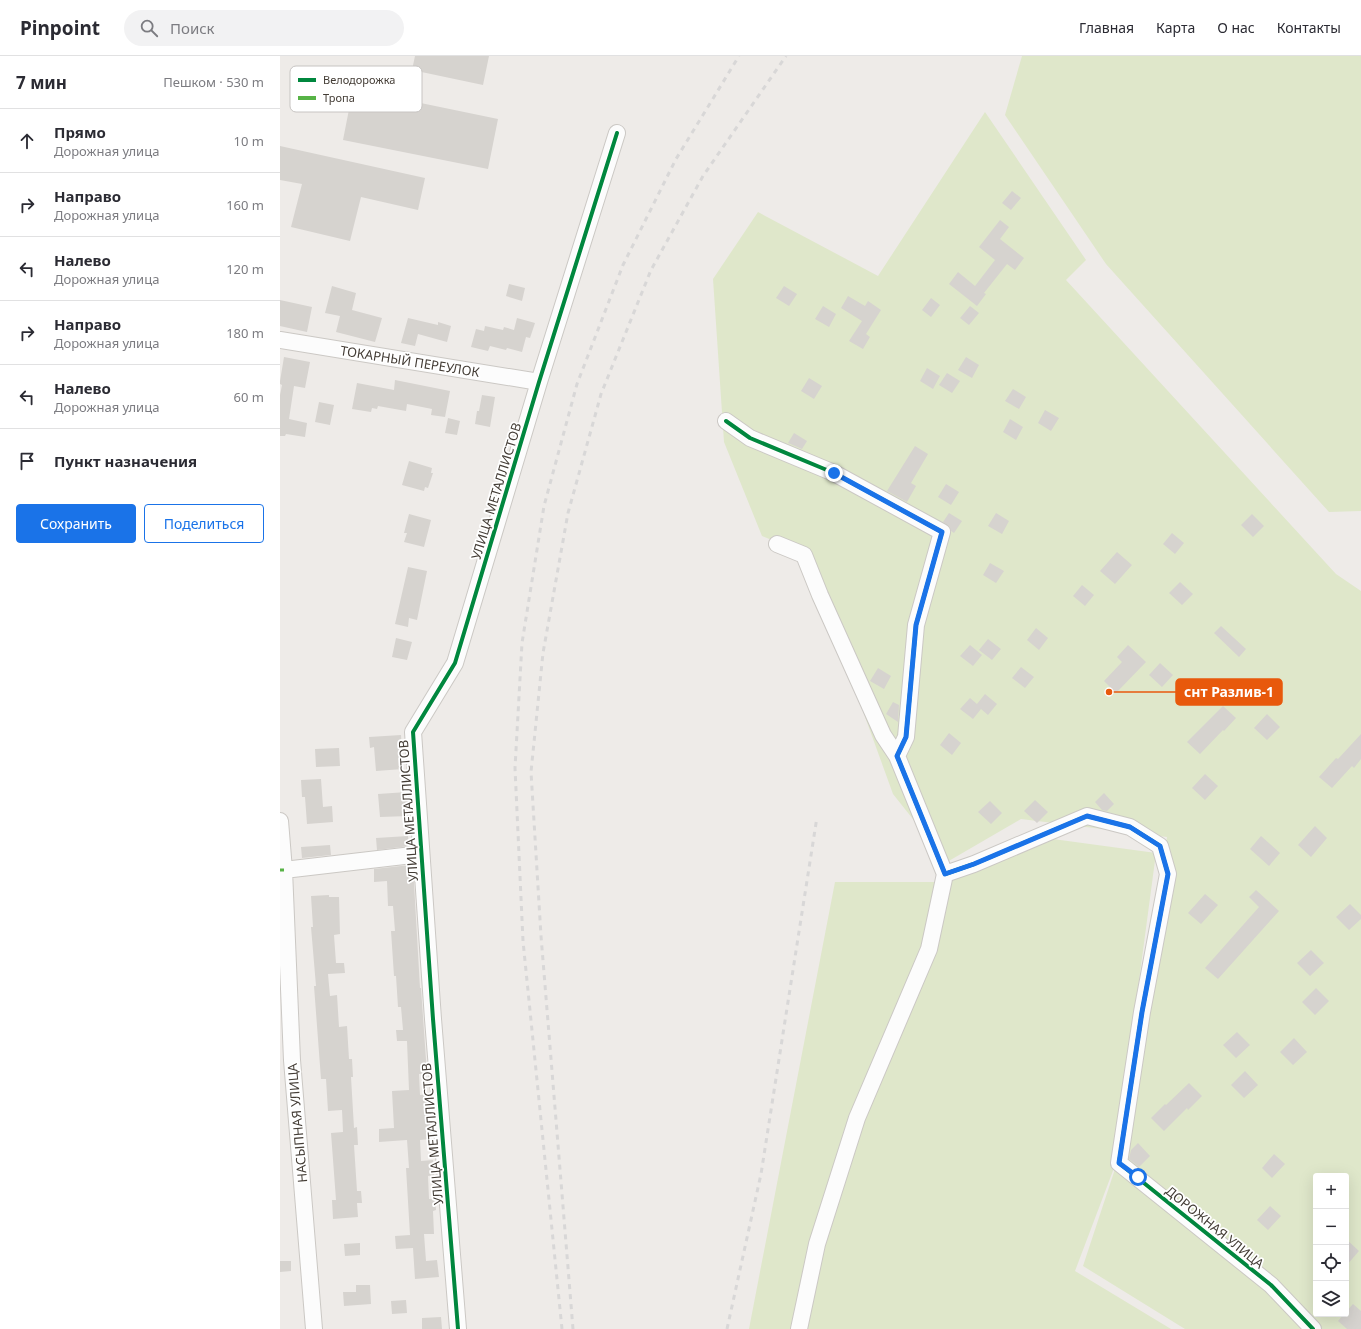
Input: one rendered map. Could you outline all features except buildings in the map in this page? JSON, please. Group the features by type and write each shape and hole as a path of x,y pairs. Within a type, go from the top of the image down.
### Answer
{"street":[{"name":"УЛИЦА МЕТАЛЛИСТОВ","path":"458,1329 433,1019 413,732 455,663 539,382 617,134"},
{"name":"ТОКАРНЫЙ ПЕРЕУЛОК","path":"280,340 539,382"},
{"path":"726,421 750,438 834,473 942,532 916,625 906,737 897,756"},
{"path":"777,544 804,555 820,596 883,736 897,756 945,874 929,949 855,1126 817,1244 799,1329"},
{"name":"ДОРОЖНАЯ УЛИЦА","path":"945,874 974,864 1087,816 1130,827 1160,846 1168,874 1142,1012 1119,1163 1271,1285 1313,1329"},
{"name":"НАСЫПНАЯ УЛИЦА","path":"280,821 284,870 292,1060 314,1329"},
{"path":"284,870 421,854"}],"green space":[{"path":"1022,56 1361,56 1361,511 1329,512 1106,264 1005,115"},
{"path":"985,112 1086,260 1066,280 1336,574 1361,591 1361,1329 1185,1329 1083,1266 1116,1166 1167,837 1021,819 947,862 893,794 806,554 762,536 724,442 713,279 758,212 878,276"},
{"path":"1053,839 1156,853 1114,1168 1075,1271 1171,1329 749,1329 835,882 937,882"}],"railway":[{"path":"562,1329 523,941 515,768 522,643 544,506 577,384 623,265 676,159 739,56"},
{"path":"573,1329 541,936 531,772 543,653 568,513 601,394 651,270 703,176 786,56"},
{"path":"727,1329 761,1174 817,817"}],"cycle path":[{"path":"458,1329 433,1019 413,732 455,663 539,382 617,133"},
{"path":"726,421 750,438 834,473 942,532 916,625 906,737 897,756 945,874 974,864 1087,816 1130,827 1160,846 1168,874 1142,1012 1119,1163 1271,1285 1313,1329"}],"place":[{"name":"снт Разлив-1","path":"1109,692"}],"route":[{"path":"834,473 942,532 916,625 906,737 897,756 945,874 974,864 1087,816 1130,827 1160,846 1168,874 1142,1012 1119,1163 1138,1177"}]}
